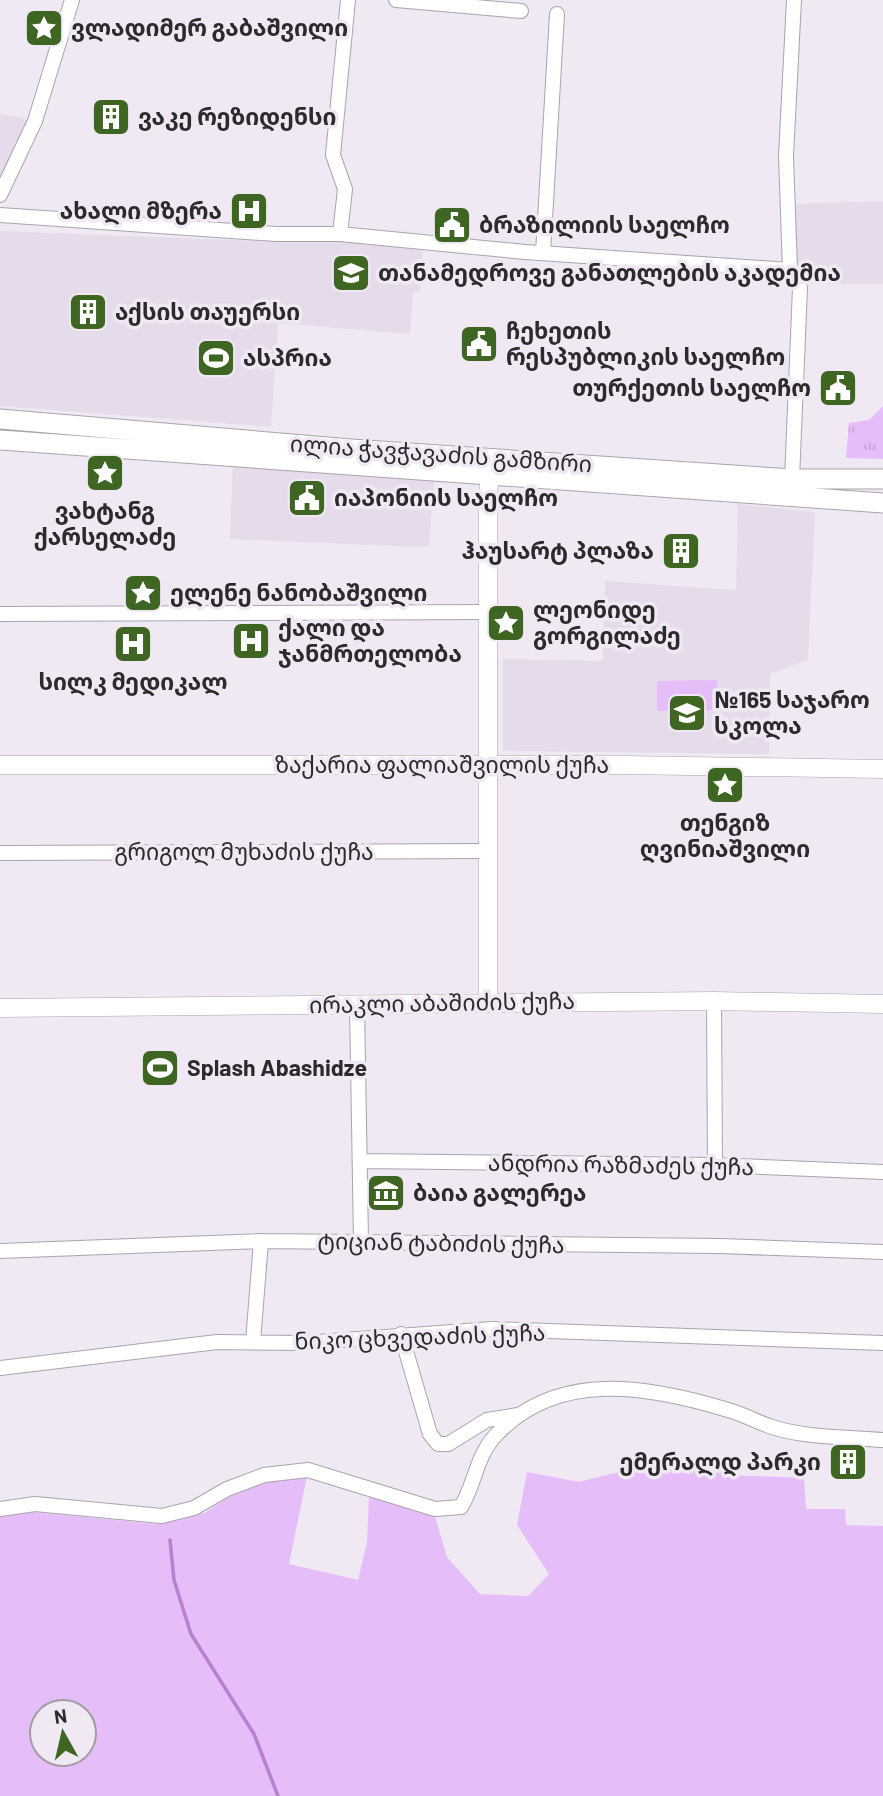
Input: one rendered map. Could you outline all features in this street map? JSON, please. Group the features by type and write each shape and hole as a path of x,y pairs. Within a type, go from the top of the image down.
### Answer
{"main road":[{"name":"ილია ჭავჭავაძის გამზირი","path":"0,419 883,503"},
{"name":"ილია ჭავჭავაძის გამზირი","path":"0,440 491,466 792,479 883,479"}],"street":[{"path":"0,195 31,130 72,0"},
{"path":"340,234 345,189 332,155 348,0"},
{"path":"396,0 521,11"},
{"path":"792,479 800,288 790,270 786,156 794,0"},
{"path":"543,253 557,15"},
{"path":"0,215 276,234 340,234 543,253 790,270"},
{"path":"488,1003 486,766 491,466"},
{"path":"0,614 489,612"},
{"name":"ზაქარია ფალიაშვილის ქუჩა","path":"0,765 883,769"},
{"name":"გრიგოლ მუხაძის ქუჩა","path":"0,853 488,851"},
{"path":"714,1001 715,1165"},
{"name":"ირაკლი აბაშიძის ქუჩა","path":"0,1008 714,1001 883,1004"},
{"path":"357,1004 361,1241"},
{"name":"ანდრია რაზმაძეს ქუჩა","path":"360,1161 715,1165 883,1172"},
{"path":"253,1342 261,1241"},
{"name":"ტიციან ტაბიძის ქუჩა","path":"0,1251 261,1241 361,1241 720,1246 883,1252"},
{"name":"ნიკო ცხვედაძის ქუჩა","path":"0,1368 217,1342 305,1343 492,1329 883,1343"},
{"path":"401,1334 430,1434 438,1444 448,1444 487,1420 518,1415"},
{"path":"0,1508 35,1504 162,1516 194,1508 228,1489 264,1475 308,1471 435,1508 461,1507 472,1490 478,1463 493,1438 518,1415 546,1400 586,1388 644,1388 729,1410 775,1428 883,1440"}],"shaded area":[{"path":"0,114 35,121 0,195"},
{"path":"883,201 883,284 809,284 790,270 789,204"},
{"path":"0,231 282,242 340,240 387,244 423,251 420,292 413,292 410,334 278,323 271,427 0,406"},
{"path":"233,462 434,479 429,545 421,547 230,539"},
{"path":"738,504 815,512 808,660 770,674 769,754 503,751 503,659 603,661 605,581 736,590"}],"green space":[{"path":"883,406 883,459 846,458 849,423 869,420"},
{"path":"717,680 717,710 657,711 657,681"},
{"path":"662,1461 732,1462 730,1475 804,1478 806,1509 845,1509 846,1525 883,1526 883,1796 0,1796 0,1514 22,1511 157,1524 204,1513 242,1489 293,1476 307,1476 289,1564 358,1580 367,1542 369,1495 434,1513 447,1557 480,1594 528,1596 549,1574 517,1525 527,1472 579,1482"}],"waterway":[{"path":"170,1540 174,1580 191,1634 254,1734 278,1796"}],"place":[{"name":"ვლადიმერ გაბაშვილი","path":"44,28"},
{"name":"ვაკე რეზიდენსი","path":"111,117"},
{"name":"ახალი მზერა","path":"249,211"},
{"name":"ბრაზილიის საელჩო","path":"452,225"},
{"name":"თანამედროვე განათლების აკადემია","path":"351,273"},
{"name":"აქსის თაუერსი","path":"88,312"},
{"name":"ჩეხეთის რესპუბლიკის საელჩო","path":"479,344"},
{"name":"ასპრია","path":"216,358"},
{"name":"თურქეთის საელჩო","path":"838,388"},
{"name":"ვახტანგ ქარსელაძე","path":"105,473"},
{"name":"იაპონიის საელჩო","path":"307,498"},
{"name":"ჰაუსარტ პლაზა","path":"681,551"},
{"name":"ელენე ნანობაშვილი","path":"143,593"},
{"name":"ლეონიდე გორგილაძე","path":"506,623"},
{"name":"ქალი და ჯანმრთელობა","path":"251,641"},
{"name":"სილკ მედიკალ","path":"133,644"},
{"name":"№165 საჯარო სკოლა","path":"687,713"},
{"name":"თენგიზ ღვინიაშვილი","path":"725,785"},
{"name":"Splash Abashidze","path":"160,1068"},
{"name":"ბაია გალერეა","path":"386,1193"},
{"name":"ემერალდ პარკი","path":"848,1462"}]}
